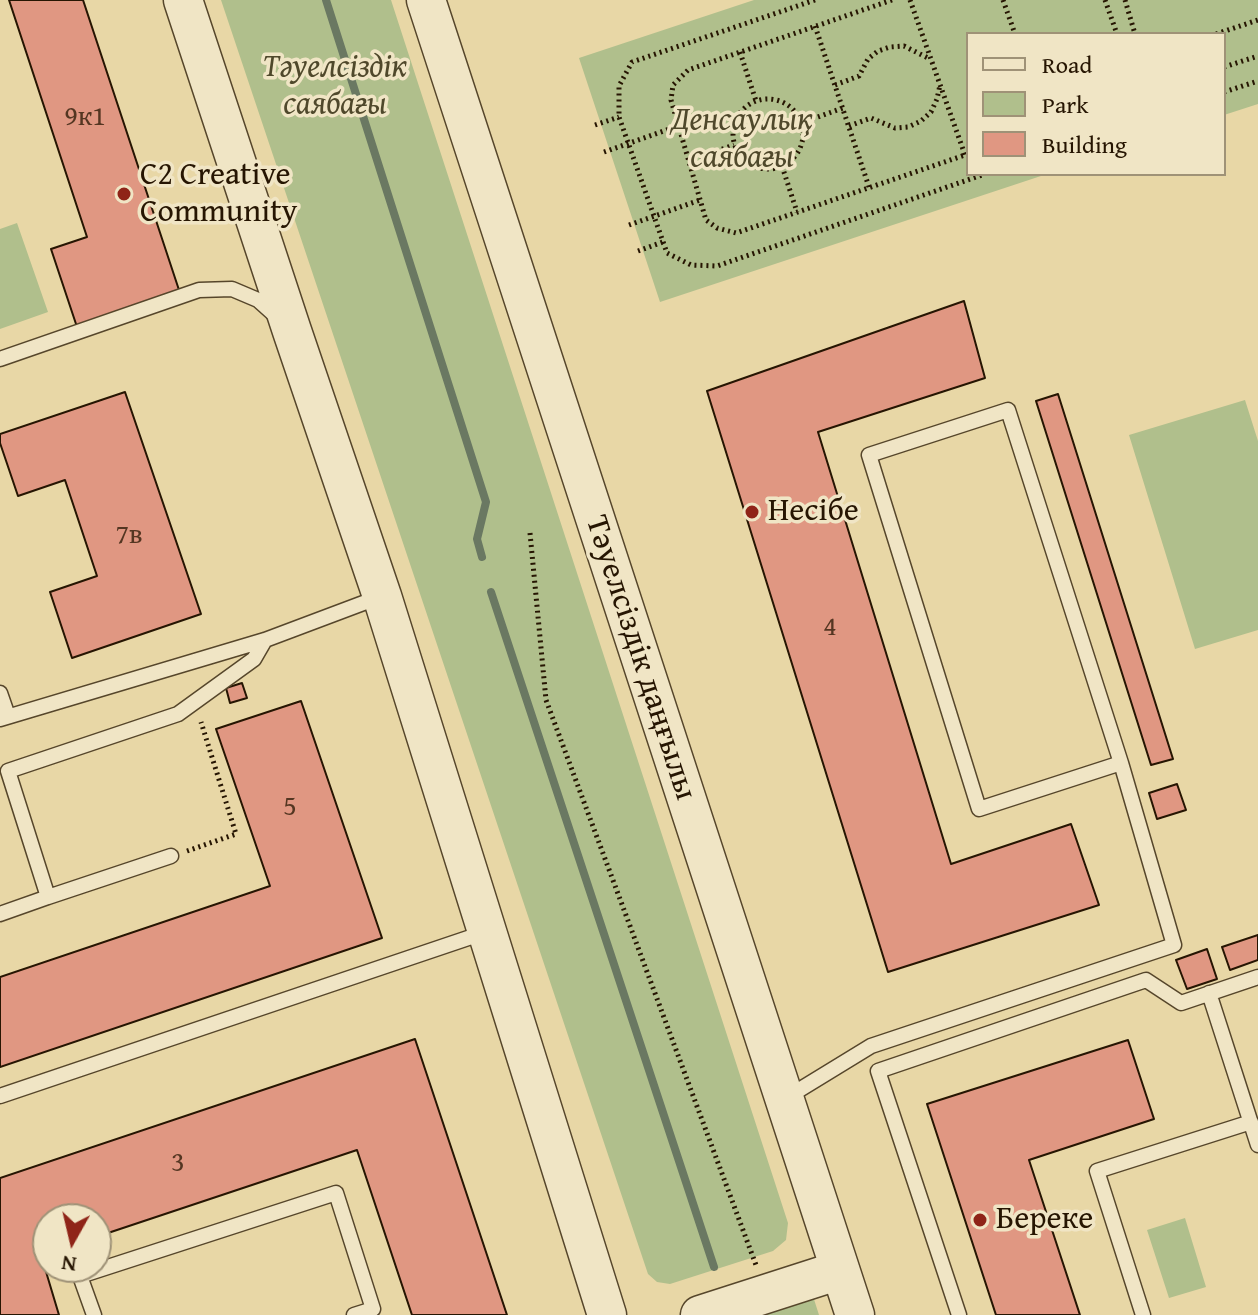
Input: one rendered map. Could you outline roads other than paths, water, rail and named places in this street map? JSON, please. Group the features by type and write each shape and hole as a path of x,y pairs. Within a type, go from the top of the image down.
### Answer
{"street":[{"path":"183,0 382,596 607,1315"},
{"name":"Тәуелсіздік даңғылы","path":"426,0 855,1315"},
{"path":"700,1315 840,1270"}],"lane":[{"path":"0,359 199,290 232,289 258,300 292,331"},
{"path":"786,1098 871,1046 1174,945 1121,763 1008,410 869,455 979,809 1121,763"},
{"path":"0,693 4,717 265,640 382,596"},
{"path":"48,897 8,771 178,714 254,659 265,640"},
{"path":"0,914 171,856"},
{"path":"0,1096 487,932"},
{"path":"878,1071 1146,980 1181,1003 1257,980"},
{"path":"1209,993 1258,1145"},
{"path":"871,1046 959,1315"},
{"path":"1143,1315 1097,1171 1251,1122"},
{"path":"94,1315 80,1276 336,1193 374,1312 354,1315"}],"waterway":[{"path":"326,0 486,502 477,539 482,557"},
{"path":"491,592 714,1267"}],"place":[{"name":"C2 Creative Community","path":"124,194"},
{"name":"Несiбе","path":"752,512"},
{"name":"Береке","path":"980,1220"}],"park label":[{"name":"Тәуелсіздік саябағы","path":"335,86"},
{"name":"Денсаулық саябағы","path":"742,140"}]}
